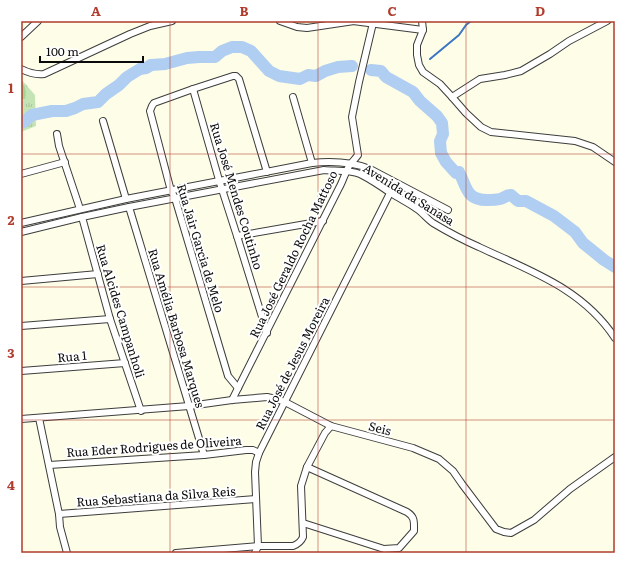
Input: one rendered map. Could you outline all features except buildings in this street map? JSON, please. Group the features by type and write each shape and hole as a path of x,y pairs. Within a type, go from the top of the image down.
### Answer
{"street":[{"path":"21,37 38,21"},
{"path":"21,69 30,74 44,74 130,34 168,21"},
{"path":"280,21 297,27 307,28 354,21 373,22 423,30"},
{"path":"422,21 423,30 417,45 419,65 423,72 440,84 481,127 491,132 575,141 593,147 615,162"},
{"path":"452,96 480,79 521,71 569,41 607,21"},
{"name":"Rua José Geraldo Rocha Mattoso","path":"232,400 323,221 346,172 358,155 352,117 358,82 373,22"},
{"path":"193,89 233,76 240,79 267,172"},
{"name":"Rua Jair Garcia de Melo","path":"193,89 154,103 150,110 171,190 175,198 228,376 238,388"},
{"name":"Rua José Mendes Coutinho","path":"193,89 266,333"},
{"path":"293,97 312,163"},
{"path":"103,121 126,199"},
{"path":"56,134 80,209"},
{"name":"Avenida da Sanasa","path":"21,223 219,180 329,161 361,165 448,210"},
{"path":"21,174 65,162"},
{"name":"Avenida da Sanasa","path":"21,232 129,207 279,178 324,170 355,172 377,183 390,193 416,208 431,222 452,234 536,273 567,290 588,306 607,326 615,338"},
{"name":"Rua José de Jesus Moreira","path":"256,553 258,546 255,472 256,462 390,193"},
{"name":"Rua Amélia Barbosa Marques","path":"129,207 204,455"},
{"name":"Rua Alcides Campanholi","path":"82,217 110,319 140,411"},
{"path":"237,236 323,221"},
{"path":"21,281 98,274"},
{"path":"21,326 110,319"},
{"name":"Rua 1","path":"21,371 125,363"},
{"name":"Seis","path":"21,420 140,411 267,397 276,399 285,402 331,426 413,448 439,459 453,471 496,529 511,533 534,520 570,490 615,457"},
{"path":"39,418 59,514 60,527 67,553"},
{"path":"176,553 258,546 293,546 298,544 303,537 301,486 307,467 324,433 331,426"},
{"name":"Rua Eder Rodrigues de Oliveira","path":"49,466 204,455 246,450 253,450 260,453"},
{"path":"303,523 384,549 398,548 414,531 412,515 407,512 307,467"},
{"name":"Rua Sebastiana da Silva Reis","path":"59,514 256,499"}],"green space":[{"path":"21,79 35,95 36,126 21,132"},
{"path":"21,80 25,89 25,99 21,98"}],"waterway":[{"path":"430,59 459,35 471,21"},
{"path":"21,123 32,115 52,111 66,111 83,104 98,102 127,77 140,69 151,65 165,64 187,58 215,57 222,51 232,47 242,47 251,51 269,71 279,76 300,79 308,75 316,76 325,71 338,67 352,66"},
{"path":"371,70 381,71 386,77 413,92 420,101 437,116 442,123 443,134 440,141 441,153 446,162 456,173 459,172 468,192 471,195 475,198 489,200 500,199 511,195 518,201 526,201 554,216 575,232 583,243 615,267"}]}
